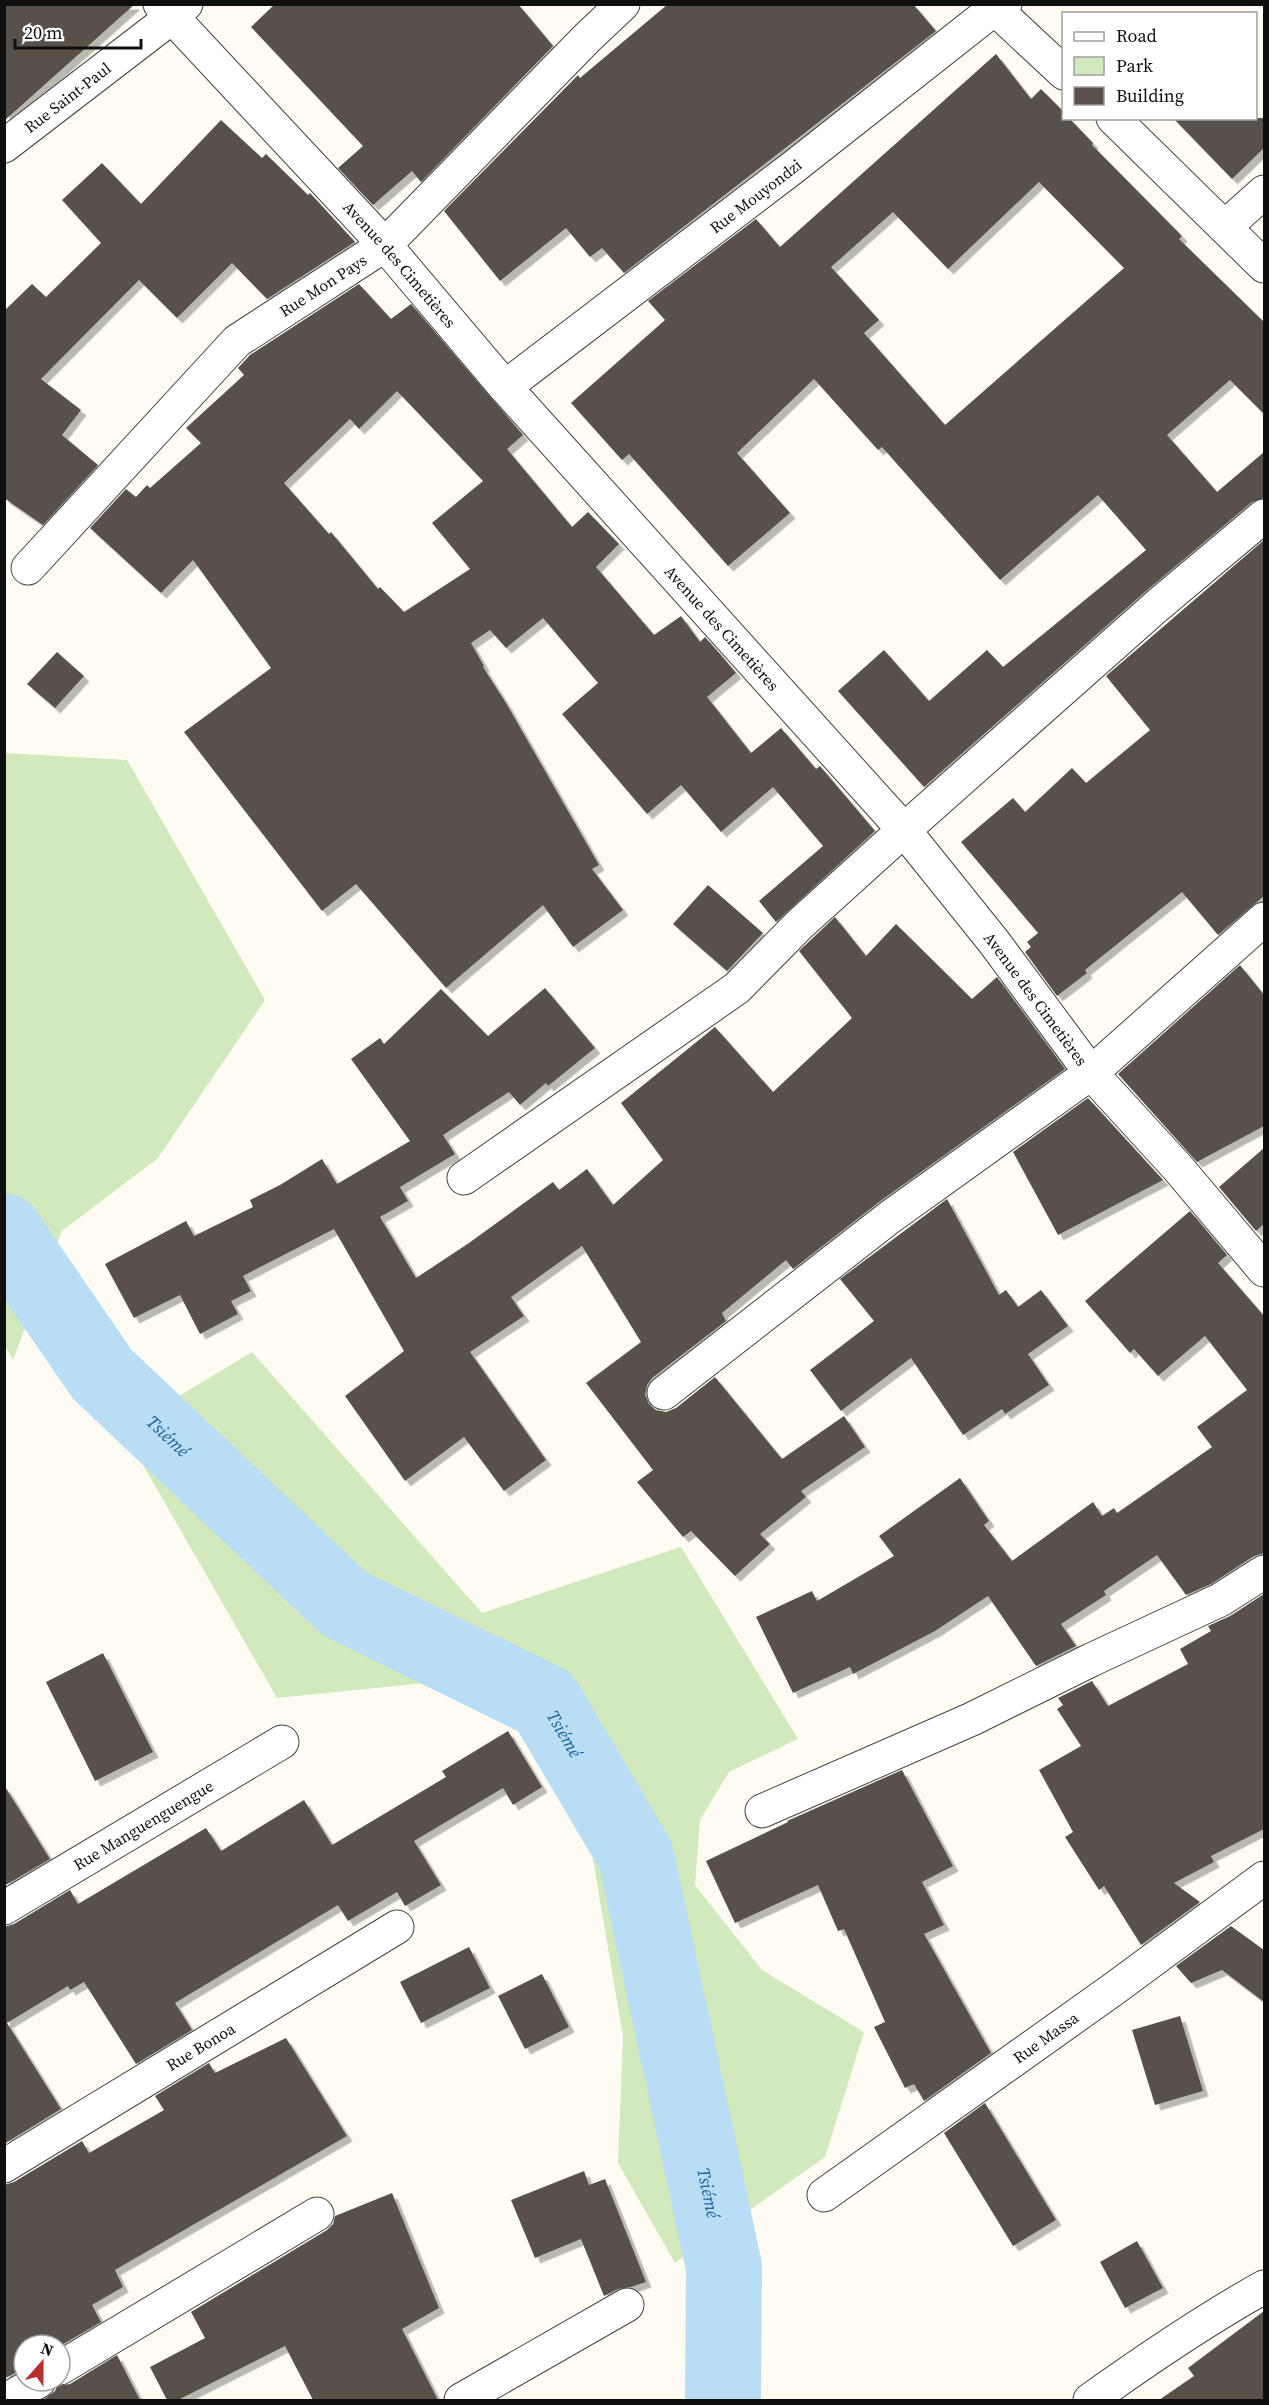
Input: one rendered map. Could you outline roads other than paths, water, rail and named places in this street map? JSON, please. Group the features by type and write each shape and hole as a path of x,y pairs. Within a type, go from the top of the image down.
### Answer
{"street":[{"name":"Rue Mon Pays","path":"28,568 237,341 385,245 622,4"},
{"path":"996,6 1062,71"},
{"name":"Rue Mouyondzi","path":"505,387 782,176 996,6"},
{"name":"Avenue des Cimetières","path":"173,9 385,245 505,387 904,830 994,942 1091,1073 1261,1259"},
{"name":"Rue Saint-Paul","path":"4,146 173,9"},
{"path":"1115,120 1226,226 1264,266"},
{"path":"1226,226 1264,192"},
{"path":"464,1178 738,988 800,924 904,830 1158,605 1264,516"},
{"path":"664,1394 890,1217 1091,1073 1264,919"},
{"path":"762,1811 972,1719 1220,1600 1264,1572"},
{"name":"Rue Manguenguengue","path":"4,1908 282,1742"},
{"name":"Rue Massa","path":"824,2195 1115,1988 1264,1878"},
{"name":"Rue Bonoa","path":"4,2166 397,1927"},
{"path":"72,2361 317,2214"},
{"path":"1089,2400 1214,2315 1264,2288"},
{"path":"461,2400 627,2305"}],"waterway":[{"name":"Tsiémé","path":"4,1231 102,1374 345,1604 545,1702 636,1856 724,2267 723,2400"}]}
